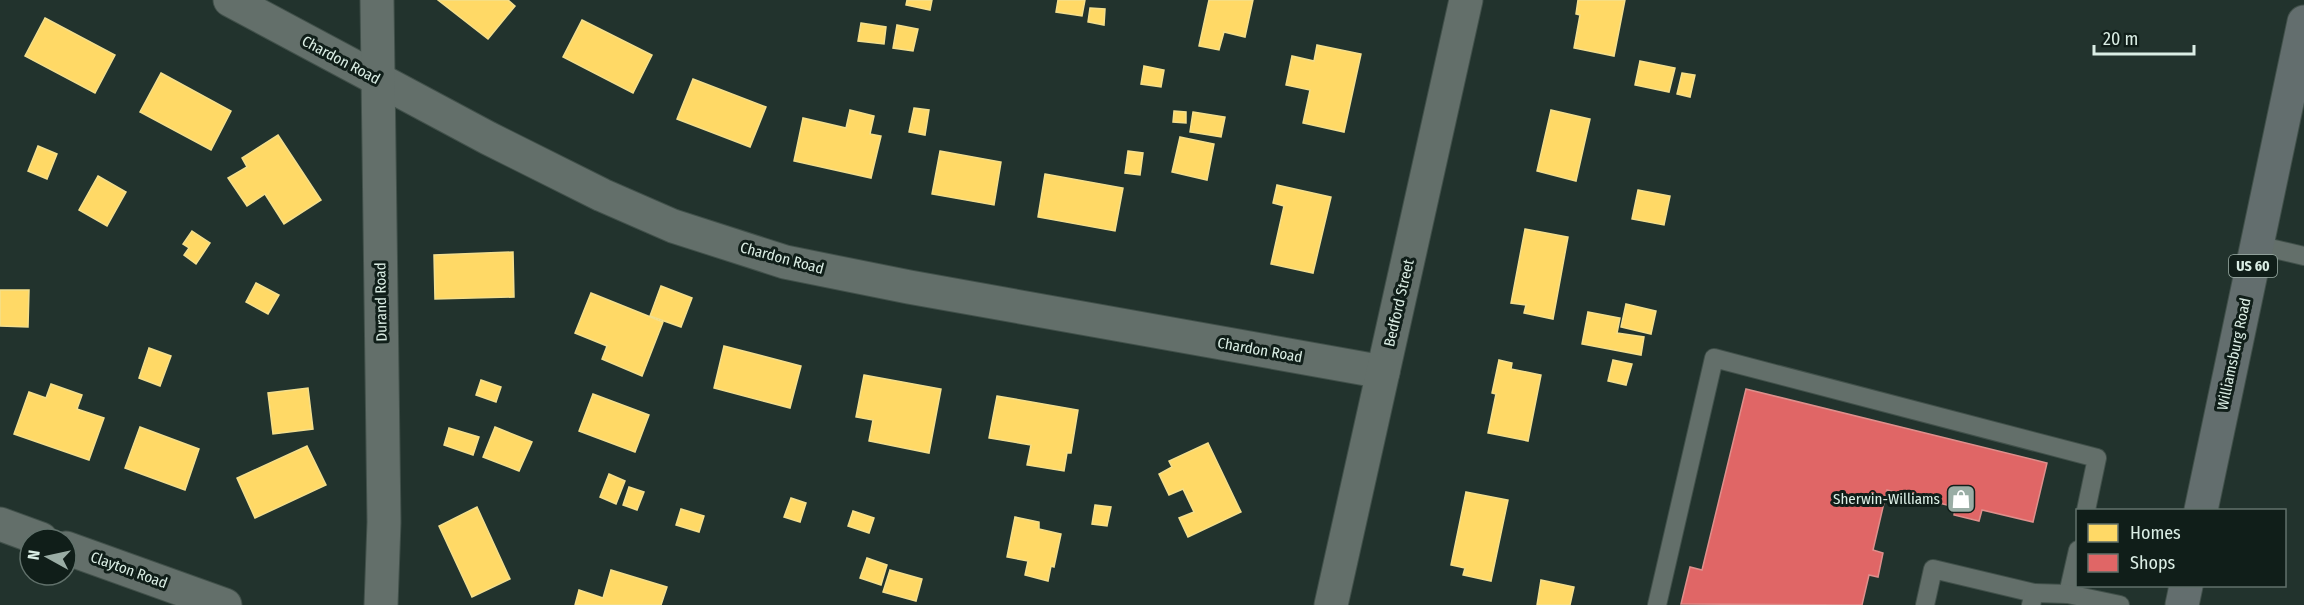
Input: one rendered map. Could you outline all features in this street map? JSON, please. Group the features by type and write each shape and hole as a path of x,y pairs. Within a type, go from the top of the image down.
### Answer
{"main road":[{"name":"Williamsburg Road","path":"2201,509 2304,22"},
{"path":"2182,605 2186,587"}],"street":[{"name":"Chardon Road","path":"230,0 488,138 602,195 674,226 786,262 909,287 1383,372"},
{"name":"Durand Road","path":"377,0 384,522 381,605"},
{"name":"Bedford Street","path":"1331,605 1466,0"},
{"path":"0,524 18,531"},
{"name":"Clayton Road","path":"78,552 225,605"}],"lane":[{"path":"2257,245 2304,255"},
{"path":"1657,605 1714,358 2097,458 2086,509"},
{"path":"2068,594 2076,559"},
{"path":"1925,605 1933,569 2032,599 2068,594 2120,605"}],"building: Homes":[{"path":"438,0 508,0 515,6 488,39"},
{"path":"907,0 932,0 930,10 906,5"},
{"path":"1058,0 1085,0 1082,16 1056,12"},
{"path":"1209,0 1253,0 1245,37 1224,32 1219,50 1199,46"},
{"path":"1578,0 1625,0 1614,56 1574,48 1580,15 1576,14"},
{"path":"1090,8 1105,9 1104,25 1088,22"},
{"path":"45,18 115,55 95,93 25,56"},
{"path":"582,20 652,55 633,93 563,57"},
{"path":"861,23 886,27 884,44 858,41"},
{"path":"897,25 918,29 913,51 893,48"},
{"path":"1317,45 1361,54 1344,132 1303,123 1310,90 1286,85 1292,56 1314,61"},
{"path":"1640,61 1675,68 1669,92 1635,85"},
{"path":"1144,66 1164,70 1161,87 1141,84"},
{"path":"161,73 231,111 211,150 140,112"},
{"path":"1682,73 1695,75 1690,97 1677,94"},
{"path":"693,79 766,107 750,147 677,119"},
{"path":"914,108 929,110 925,135 909,132"},
{"path":"850,110 874,116 870,134 881,136 871,178 794,161 803,118 846,128"},
{"path":"1551,110 1590,119 1576,181 1537,171"},
{"path":"1174,111 1186,112 1186,123 1173,122"},
{"path":"1193,112 1225,117 1221,137 1190,132"},
{"path":"278,135 321,200 284,224 265,194 247,206 228,178 247,167 242,158"},
{"path":"1180,137 1214,144 1207,180 1172,172"},
{"path":"38,146 57,154 47,179 28,171"},
{"path":"940,151 1001,162 994,205 932,194"},
{"path":"1128,151 1143,153 1140,175 1125,173"},
{"path":"1045,174 1123,188 1115,231 1038,217"},
{"path":"98,176 126,192 107,226 79,210"},
{"path":"1277,185 1331,197 1313,273 1271,264 1284,206 1273,203"},
{"path":"1638,190 1670,196 1664,225 1632,219"},
{"path":"1525,229 1568,237 1553,319 1524,313 1526,305 1511,303"},
{"path":"192,231 210,243 196,264 184,255 189,248 183,244"},
{"path":"513,252 514,297 435,299 434,255"},
{"path":"256,283 279,295 268,314 246,302"},
{"path":"661,286 692,298 681,327 650,316"},
{"path":"0,290 29,290 28,327 0,326"},
{"path":"591,293 663,322 642,376 602,359 607,346 575,333"},
{"path":"1626,304 1656,311 1651,334 1621,327"},
{"path":"1588,312 1620,318 1617,333 1644,337 1641,355 1582,344"},
{"path":"724,346 801,366 790,408 714,388"},
{"path":"149,348 171,356 160,386 139,378"},
{"path":"1499,360 1512,363 1511,369 1541,375 1528,441 1488,433 1496,394 1492,393"},
{"path":"1613,360 1632,364 1626,385 1608,381"},
{"path":"864,375 941,389 929,453 869,441 873,420 856,417"},
{"path":"481,380 501,387 496,402 476,395"},
{"path":"51,384 82,395 77,409 104,418 89,460 14,434 29,392 46,398"},
{"path":"308,388 313,429 273,434 268,393"},
{"path":"593,394 649,415 635,452 579,431"},
{"path":"997,396 1078,410 1071,453 1067,453 1064,471 1027,465 1031,445 989,438"},
{"path":"140,427 199,449 185,490 125,468"},
{"path":"495,427 532,442 519,471 483,457"},
{"path":"449,428 479,437 473,455 444,445"},
{"path":"1208,443 1241,512 1188,537 1179,518 1194,512 1183,489 1169,495 1159,474 1172,467 1169,461"},
{"path":"307,446 326,485 255,518 237,478"},
{"path":"609,474 625,481 616,504 600,497"},
{"path":"629,487 644,492 637,510 623,505"},
{"path":"1466,492 1508,500 1491,581 1463,575 1465,568 1451,565"},
{"path":"791,498 806,503 800,522 784,517"},
{"path":"1095,505 1111,507 1107,526 1092,524"},
{"path":"477,507 510,579 472,597 439,526"},
{"path":"681,509 704,516 699,532 676,525"},
{"path":"853,511 874,518 869,533 848,526"},
{"path":"1015,517 1039,522 1039,529 1061,534 1054,567 1051,566 1048,581 1025,575 1028,561 1007,557"},
{"path":"867,558 887,565 881,585 860,578"},
{"path":"611,570 667,587 661,605 575,605 579,590 603,598"},
{"path":"890,570 922,579 916,601 883,592"},
{"path":"1541,580 1574,587 1570,605 1537,605"}],"building: Shops":[{"path":"1746,389 2047,463 2033,522 1982,510 1979,521 1954,515 1955,507 1887,490 1873,550 1883,553 1878,577 1869,575 1862,605 1681,604 1690,567 1702,570"}],"place":[{"name":"Sherwin-Williams","path":"1961,499"}]}
